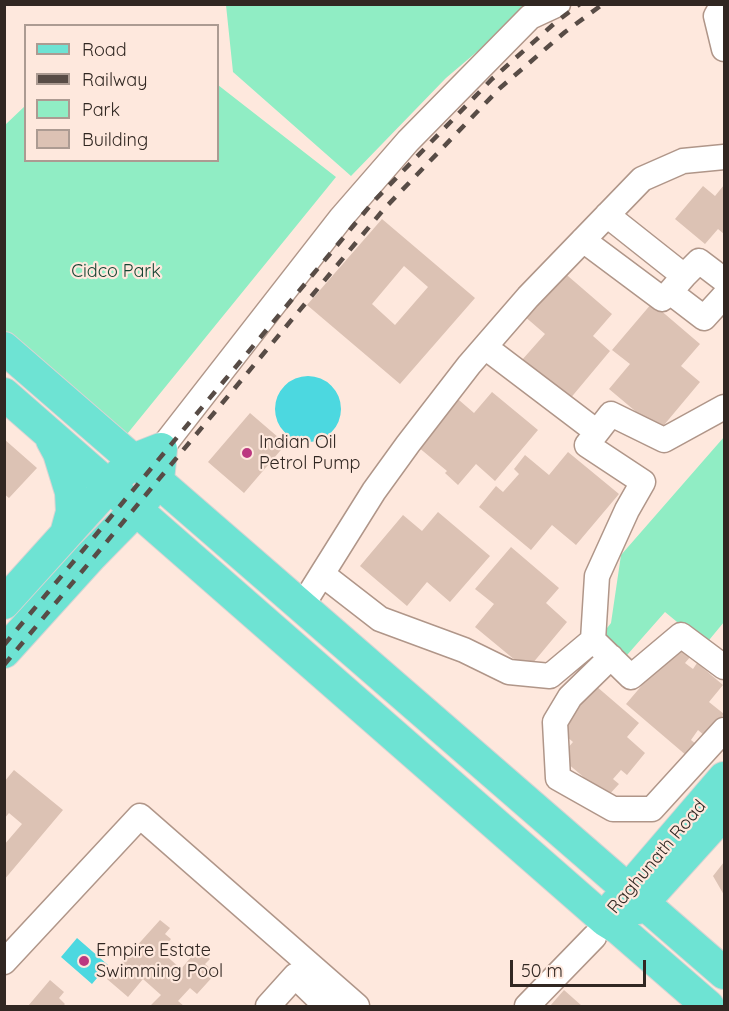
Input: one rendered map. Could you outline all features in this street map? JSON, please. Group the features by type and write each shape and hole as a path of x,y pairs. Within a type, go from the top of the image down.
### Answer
{"main road":[{"path":"4,348 147,454 158,481 724,973"},
{"path":"4,394 206,569 606,928 708,1006"},
{"path":"46,430 59,453 71,492 72,512 66,534"},
{"path":"4,603 110,487 147,454"},
{"path":"4,652 137,509 158,481"},
{"path":"91,556 109,547 142,542 178,551 206,569"},
{"name":"Raghunath Road","path":"606,928 635,895 724,778"},
{"name":"Raghunath Road","path":"635,895 724,813"}],"street":[{"path":"147,454 341,218 408,141 530,17 558,4"},
{"path":"723,4 716,16 724,49"},
{"path":"302,606 374,491 484,347 607,215 642,179 683,161 724,157"},
{"path":"607,215 677,284 704,318 724,296"},
{"path":"584,240 662,299 699,261 724,280"},
{"path":"484,347 597,432"},
{"path":"322,574 380,619 464,650 509,672 550,676 593,640 597,576 627,510 643,482 587,445 611,414 664,440 724,407"},
{"path":"593,640 631,676 681,635 724,667"},
{"path":"611,657 570,697 555,722 558,778 613,809 652,809 724,730"},
{"path":"4,962 140,816 211,889 357,1006"},
{"path":"526,1006 606,928"},
{"path":"268,1006 295,976 326,1006"}],"green space":[{"path":"226,5 532,5 446,78 351,176 233,72"},
{"name":"Cidco Park","path":"219,86 336,177 123,439 5,334 5,125 24,107 24,162 219,162"},
{"path":"724,437 724,622 705,645 665,612 620,663 596,642 611,623 621,555"}],"water":[{"path":"308,376 321,378 336,391 341,409 339,422 326,437 308,442 295,440 280,427 275,409 277,396 290,381"},
{"name":"Empire Estate Swimming Pool","path":"77,938 108,965 92,984 61,957"}],"building":[{"path":"724,185 724,234 718,229 705,244 675,219 703,186 715,196"},
{"path":"382,219 475,298 400,384 307,305","holes":["404,266 428,287 395,325 372,304"]},
{"path":"561,270 612,314 593,336 610,351 569,400 522,360 545,334 523,315"},
{"path":"652,303 700,344 681,366 700,382 659,431 609,389 630,364 612,350"},
{"path":"492,392 538,430 495,481 476,464 458,485 445,473 447,471 412,442 432,432 447,414 440,408 452,394 474,413"},
{"name":"Indian Oil Petrol Pump","path":"250,413 286,444 244,493 208,462"},
{"path":"4,439 37,468 9,498 4,494"},
{"path":"568,452 619,494 576,545 552,525 531,550 479,507 496,486 503,492 519,474 514,469 525,455 549,475"},
{"path":"438,512 490,556 450,602 427,582 407,606 360,566 403,515 422,531"},
{"path":"511,547 559,588 546,603 567,622 527,670 475,627 494,604 475,589"},
{"path":"677,644 691,656 685,663 693,669 697,663 723,685 709,702 724,714 705,736 698,730 691,740 696,744 687,756 626,704"},
{"path":"596,686 639,723 627,737 645,753 627,775 621,770 613,779 619,784 607,797 560,757 573,742 559,730"},
{"path":"14,770 63,810 4,880 4,845 22,824 9,813 4,819 4,782"},
{"path":"724,862 724,895 713,876"},
{"path":"160,920 170,928 165,934 171,939 161,951 181,969 198,949 210,959 205,964 216,973 197,994 190,988 178,1001 184,1006 150,1006 161,995 143,979 128,997 107,979"},
{"path":"50,980 64,992 59,998 65,1004 63,1006 28,1006"},
{"path":"564,990 582,1006 550,1006"}],"railway":[{"path":"4,645 374,201 492,79 556,22 580,4"},
{"path":"4,665 384,209 500,88 565,32 603,4"}],"place":[{"name":"Indian Oil Petrol Pump","path":"247,453"},
{"name":"Empire Estate Swimming Pool","path":"84,961"}]}
